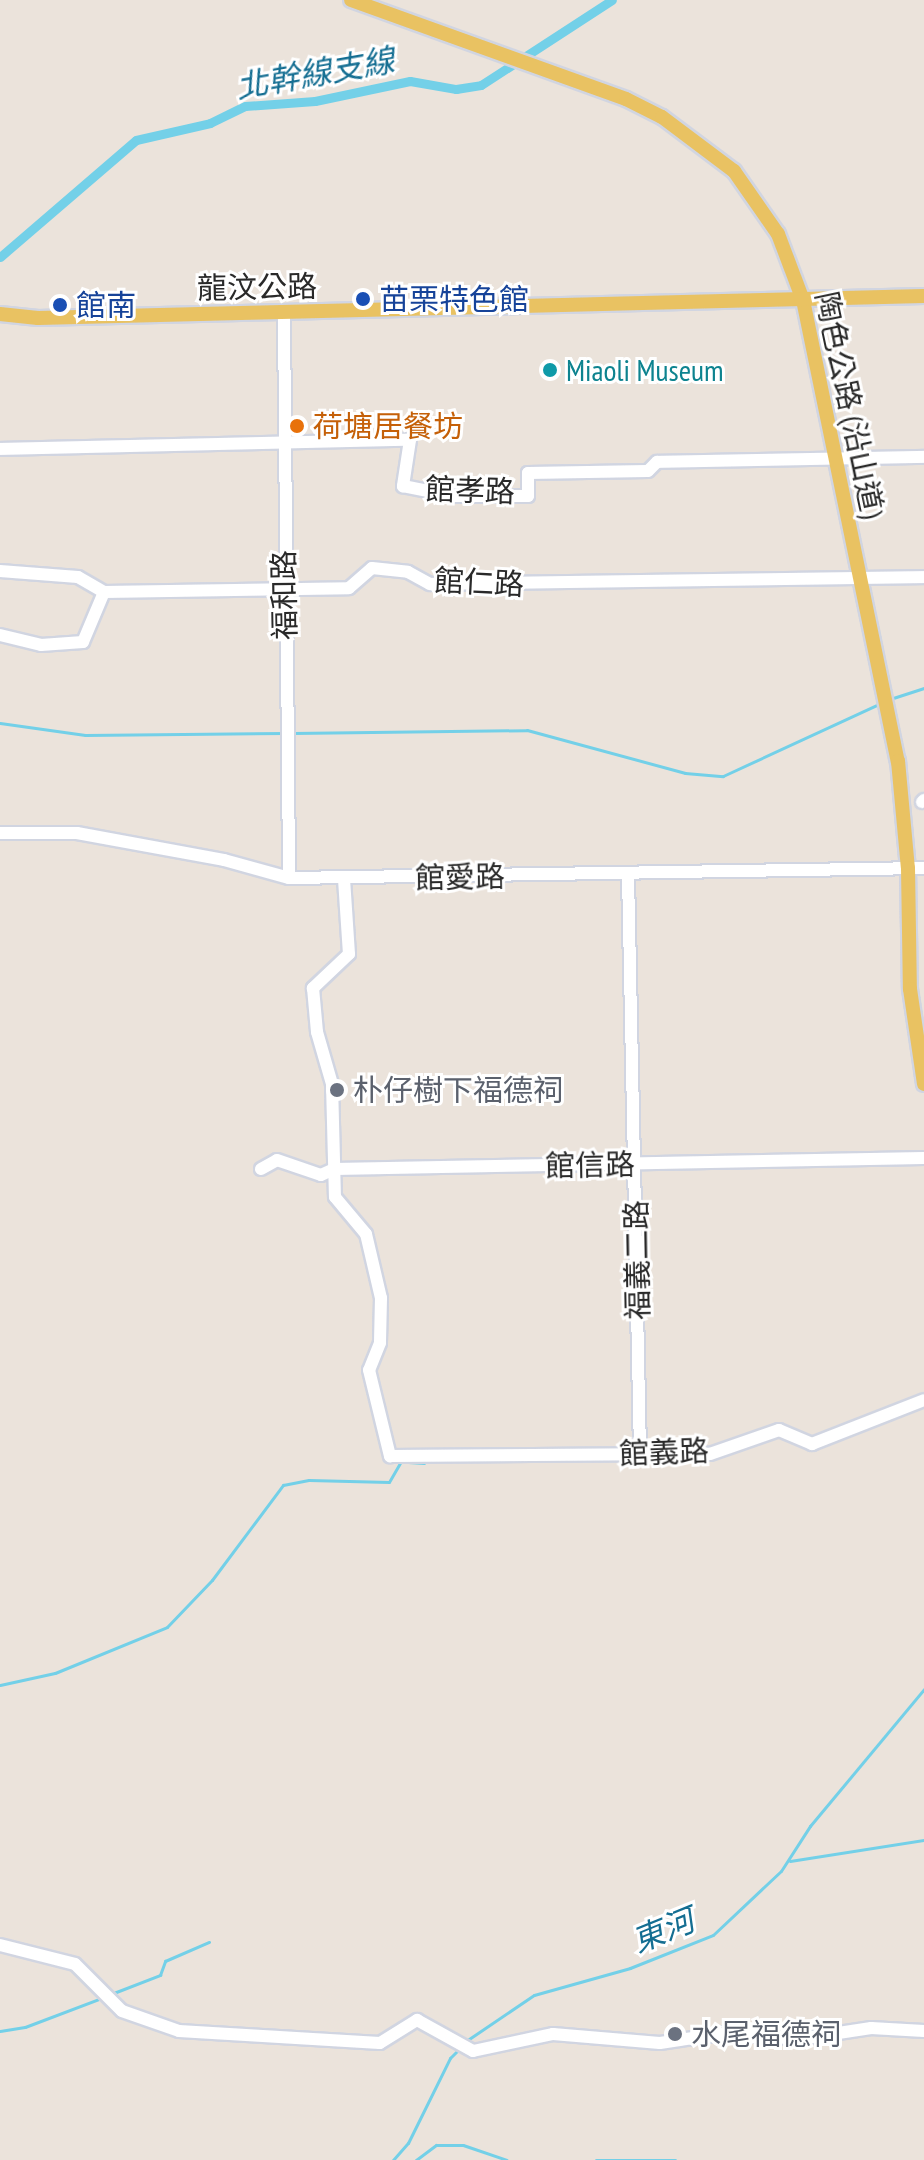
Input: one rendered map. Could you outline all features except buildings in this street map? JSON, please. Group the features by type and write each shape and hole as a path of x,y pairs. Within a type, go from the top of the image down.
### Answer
{"main road":[{"name":"陶色公路 (沿山道)","path":"351,0 626,99 714,152 761,205 788,255 803,300 898,761 908,868 910,989 924,1084"},
{"name":"龍汶公路","path":"0,314 38,318 924,296"}],"street":[{"name":"福和路","path":"284,312 281,442 289,878"},
{"name":"館孝路","path":"0,449 410,440 403,486 453,496 528,496 528,473 648,471 657,462 924,457"},
{"name":"館仁路","path":"0,571 78,577 104,592 349,588 372,568 408,572 430,584 924,577"},
{"path":"0,635 41,645 83,642 104,592"},
{"name":"館愛路","path":"0,833 77,833 224,860 289,878 924,868"},
{"name":"福義二路","path":"628,874 640,1454"},
{"path":"334,1169 332,1084 317,1032 313,988 349,954 344,879"},
{"name":"館信路","path":"261,1169 277,1160 321,1175 334,1169 636,1165 683,1160 924,1158"},
{"name":"館義路","path":"334,1169 335,1197 366,1234 381,1298 380,1343 369,1370 390,1456 710,1454 779,1430 812,1444 924,1400"},
{"path":"0,1945 75,1964 108,1998 143,2021 179,2031 380,2043 417,2020 473,2051 553,2034 660,2043 726,2033 799,2039 871,2028 924,2031"}],"waterway":[{"name":"北幹線支線","path":"0,257 136,140 210,123 245,106 315,101 410,81 456,89 481,85 612,0"},
{"path":"890,699 924,688"},
{"path":"293,733 527,730 685,773 723,776 879,704"},
{"path":"0,723 85,735 285,733"},
{"path":"0,1685 55,1673 167,1627 212,1580 283,1485 309,1480 389,1482 401,1461"},
{"path":"408,1462 424,1463"},
{"name":"東河","path":"466,2041 534,1995 630,1968 713,1935 781,1871 810,1826 924,1689"},
{"path":"790,1861 924,1840"},
{"path":"111,1994 160,1975 165,1961 209,1942"},
{"path":"0,2031 25,2027 104,1997"},
{"name":"東河","path":"393,2160 408,2143 450,2058 461,2047"},
{"path":"416,2160 436,2145 463,2145 507,2160"},
{"path":"596,2160 675,2160"}],"place":[{"name":"苗栗特色館","path":"363,299"},
{"name":"館南","path":"60,305"},
{"name":"Miaoli Museum","path":"550,370"},
{"name":"荷塘居餐坊","path":"297,426"},
{"name":"朴仔樹下福德祠","path":"337,1090"},
{"name":"水尾福德祠","path":"675,2034"}]}
